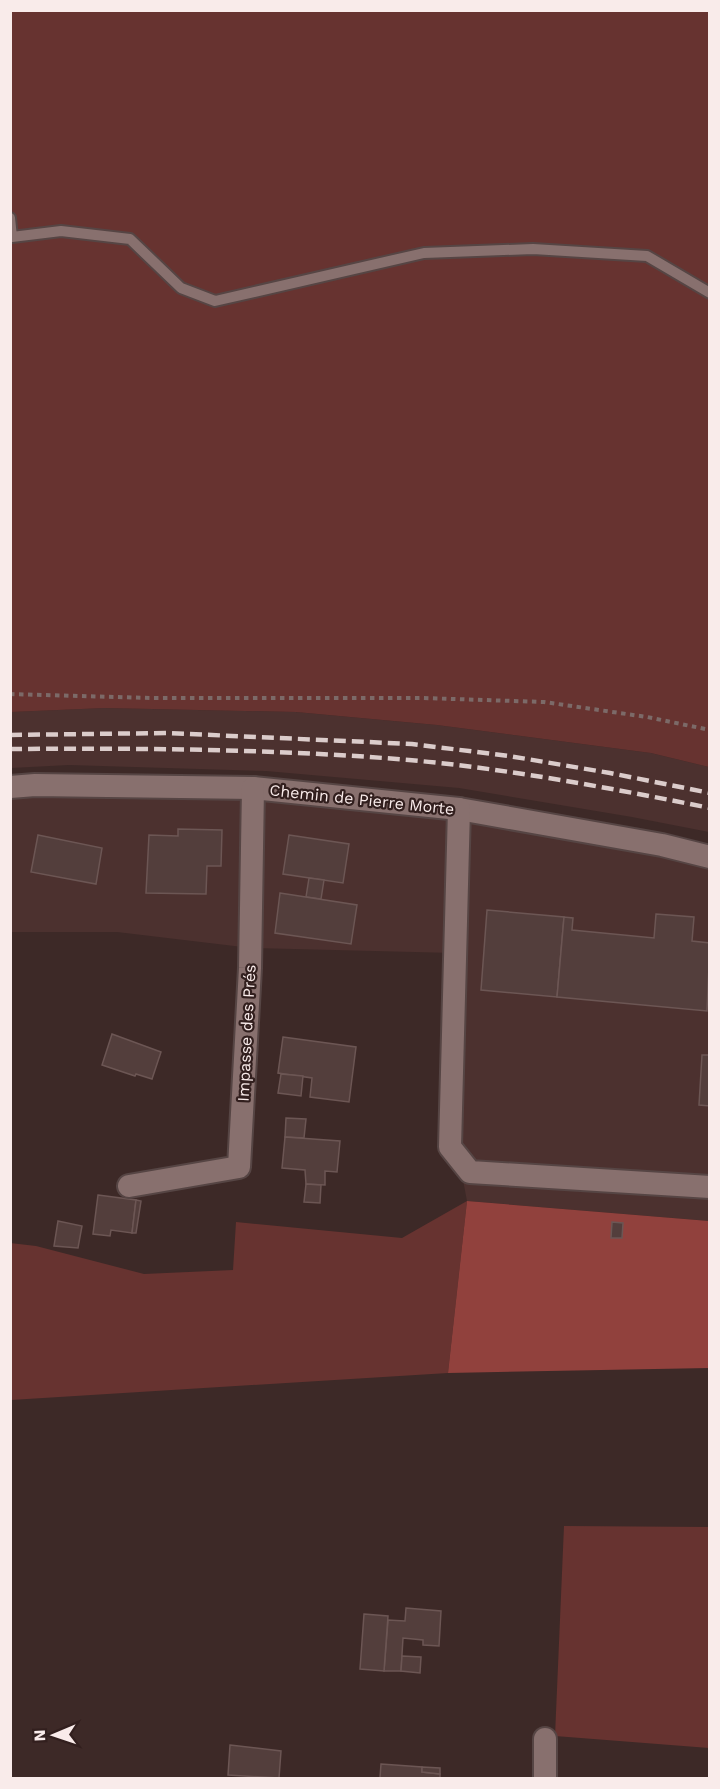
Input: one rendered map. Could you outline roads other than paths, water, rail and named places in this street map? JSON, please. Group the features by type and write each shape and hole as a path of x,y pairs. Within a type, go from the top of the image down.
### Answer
{"street":[{"name":"Chemin de Pierre Morte","path":"10,788 35,785 253,788 459,809 662,845 710,858"},
{"name":"Impasse des Prés","path":"129,1186 238,1167 250,968 253,788"},
{"path":"459,809 450,1147 470,1172 710,1187"},
{"path":"545,1739 545,1779"}],"lane":[{"path":"10,218 12,237 61,231 130,239 181,288 215,301 424,253 533,249 647,256 710,292"}],"railway":[{"path":"10,735 167,733 412,744 509,756 710,793"},
{"path":"10,749 210,750 409,760 522,774 710,808"}]}
